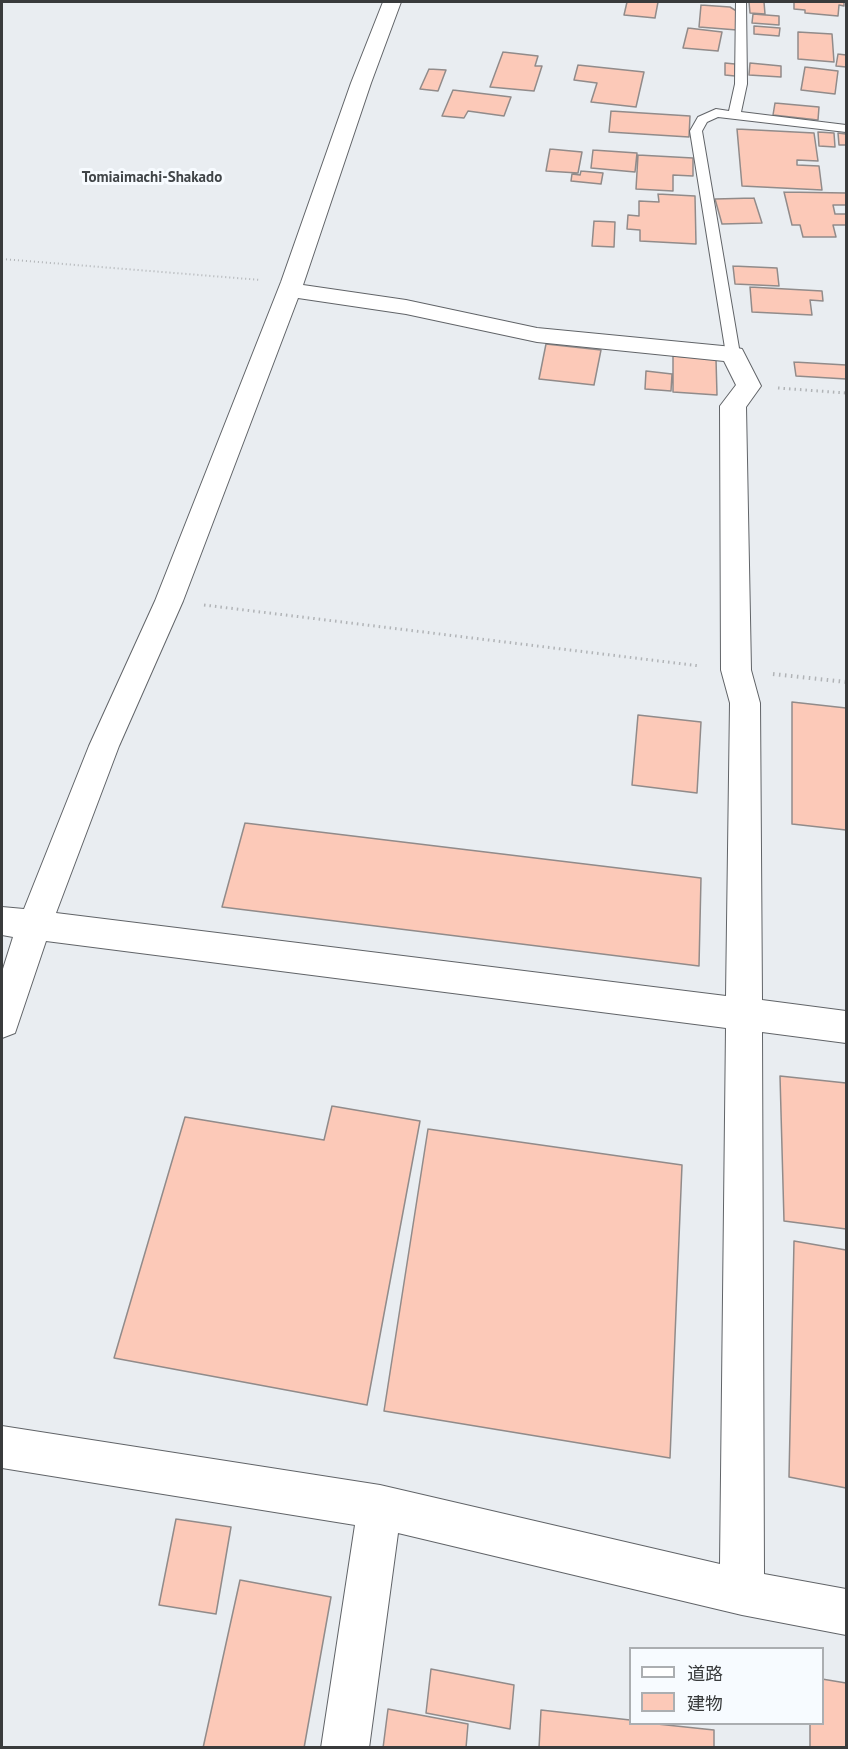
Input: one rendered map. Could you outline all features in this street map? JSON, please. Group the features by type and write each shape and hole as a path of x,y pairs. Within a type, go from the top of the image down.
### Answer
{"street":[{"path":"2,1022 18,924 104,746 169,601 291,286 361,83 393,2"},
{"path":"291,286 406,307 537,335 733,354 749,386 734,406 736,670 745,703 742,1592"},
{"path":"18,924 846,1027"},
{"path":"2,1447 380,1508 742,1592 846,1612"},
{"path":"345,1748 380,1508"}],"lane":[{"path":"734,115 741,84 741,2"},
{"path":"733,354 696,131 702,120 717,113 846,129"}],"path":[{"path":"2,258 291,286"},
{"path":"749,386 846,393"},
{"path":"169,601 846,682"}],"building":[{"path":"627,2 658,2 655,18 624,15"},
{"path":"749,2 764,2 765,14 750,13"},
{"path":"794,2 844,2 844,6 839,5 838,16 805,13 805,10 794,9"},
{"path":"701,5 730,7 738,12 737,30 699,27"},
{"path":"753,14 779,16 779,25 752,23"},
{"path":"754,26 780,28 779,36 754,34"},
{"path":"688,28 722,32 718,51 683,48"},
{"path":"798,32 832,34 834,62 798,59"},
{"path":"503,52 538,56 535,66 542,66 534,91 490,87"},
{"path":"838,54 846,55 846,67 836,66"},
{"path":"725,63 735,64 735,76 725,75"},
{"path":"750,63 781,66 781,77 749,75"},
{"path":"578,65 644,72 636,107 591,102 597,83 574,80"},
{"path":"805,67 838,71 835,94 801,90"},
{"path":"429,69 446,70 438,91 420,89"},
{"path":"453,90 511,97 504,116 468,111 464,118 442,116"},
{"path":"775,103 819,107 818,120 773,115"},
{"path":"611,111 690,116 689,137 609,132"},
{"path":"737,129 814,133 818,161 797,160 797,165 819,166 822,190 742,186"},
{"path":"818,132 834,133 835,147 819,146"},
{"path":"838,133 846,134 846,145 839,145"},
{"path":"550,149 582,152 578,173 546,171"},
{"path":"593,150 637,153 635,172 591,168"},
{"path":"638,155 693,158 693,176 673,175 673,191 636,189"},
{"path":"581,171 603,173 601,184 571,181 572,174 580,175"},
{"path":"784,192 846,193 846,205 833,205 835,214 846,214 846,225 833,225 836,237 803,237 800,225 792,225"},
{"path":"658,194 695,196 696,244 640,241 640,230 627,229 628,215 639,216 639,201 659,202"},
{"path":"754,198 762,223 722,224 715,199"},
{"path":"594,221 615,222 614,247 592,246"},
{"path":"733,266 777,268 779,286 735,284"},
{"path":"750,287 822,291 823,301 810,300 812,315 752,312"},
{"path":"546,344 601,350 594,385 539,379"},
{"path":"673,356 716,359 717,395 673,392"},
{"path":"794,362 846,365 846,379 796,376"},
{"path":"646,371 672,374 671,391 645,389"},
{"path":"792,702 846,708 846,830 792,824"},
{"path":"638,715 701,722 697,793 632,785"},
{"path":"245,823 701,878 699,966 222,907"},
{"path":"780,1076 846,1083 846,1229 784,1221"},
{"path":"332,1106 420,1121 367,1405 114,1358 185,1117 324,1140"},
{"path":"428,1129 682,1165 670,1458 384,1411"},
{"path":"794,1241 846,1250 846,1488 789,1477"},
{"path":"176,1519 231,1527 216,1614 159,1605"},
{"path":"240,1580 331,1597 304,1748 203,1748"},
{"path":"431,1669 514,1685 510,1729 426,1713"},
{"path":"824,1679 846,1683 846,1748 810,1748 810,1725 824,1725"},
{"path":"388,1709 468,1724 466,1748 383,1748"},
{"path":"541,1710 629,1720 629,1725 666,1725 714,1730 714,1748 539,1748"}],"district":[{"name":"Tomiaimachi-Shakado","path":"152,178"}]}
